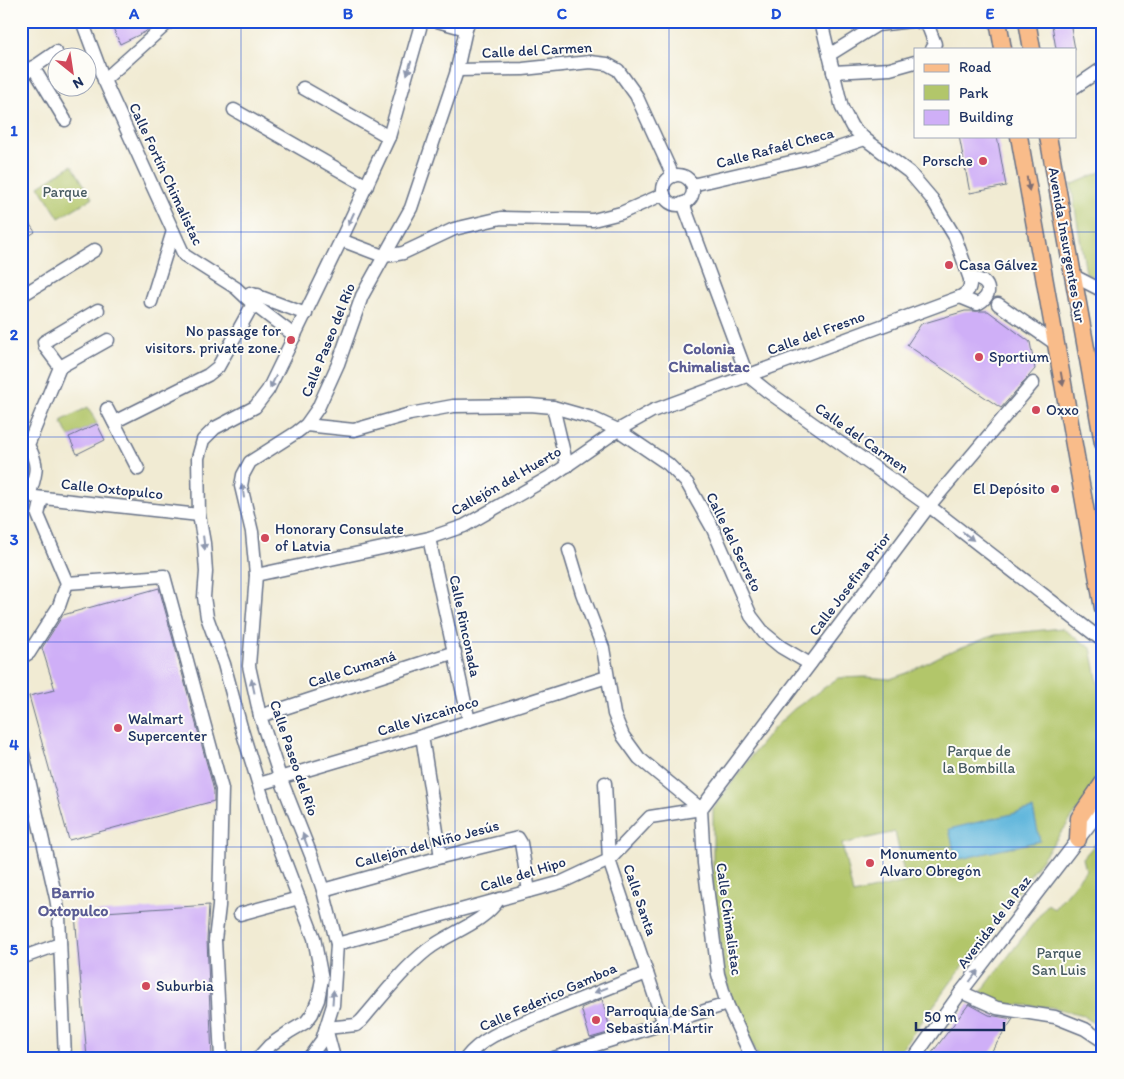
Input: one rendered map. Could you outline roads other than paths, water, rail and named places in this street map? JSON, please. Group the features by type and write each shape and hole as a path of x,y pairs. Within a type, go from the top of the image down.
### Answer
{"main road":[{"path":"998,21 1003,48"},
{"path":"1027,21 1032,48"},
{"name":"Avenida Insurgentes Sur","path":"1019,138 1103,608"},
{"name":"Avenida Insurgentes Sur","path":"1048,138 1103,443"},
{"path":"1078,839 1079,818 1103,784"}],"street":[{"name":"Calle Fortín Chimalistac","path":"82,21 104,80 184,255 256,300 295,336"},
{"path":"104,80 170,21"},
{"name":"Calle Paseo del Río","path":"258,1058 269,1046 306,1022 318,1000 322,979 314,938 271,825 224,664 207,617 204,596 206,572 204,543 199,515 198,458 203,440 215,428 255,407 268,390 367,186 388,137 422,21"},
{"path":"437,21 468,25"},
{"path":"822,21 842,108 852,126 865,139"},
{"path":"829,55 877,26 911,21"},
{"path":"917,21 928,26 935,44 933,48"},
{"name":"Calle Paseo del Río","path":"309,1058 322,1040 333,1005 337,944 323,890 280,777 260,716 249,666 256,575 252,532 241,486 243,475 250,462 306,425 318,408 338,364 362,296 411,208 457,70 468,25"},
{"path":"21,76 48,57"},
{"name":"Calle del Carmen","path":"457,70 523,69 590,62 607,64 618,70 636,95 673,176"},
{"path":"833,72 890,69 914,62"},
{"path":"33,67 64,120"},
{"path":"1076,86 1103,68"},
{"path":"303,88 388,137"},
{"path":"234,110 367,186"},
{"name":"Calle Rafaél Checa","path":"692,185 808,158 865,139"},
{"name":"Calle del Fresno","path":"618,430 652,411 967,289 955,237 932,199 909,172 865,139"},
{"path":"673,176 685,176 692,185 691,196 682,204 671,203 664,194 665,183 673,176"},
{"path":"341,240 383,256 403,253 454,229 500,218 593,220 621,213 664,194"},
{"path":"682,204 747,375"},
{"path":"151,302 173,231"},
{"path":"21,296 94,250"},
{"path":"1072,275 1103,291"},
{"name":"Calle Fortín Chimalistac","path":"256,300 306,314"},
{"path":"114,422 208,375 218,367 256,300"},
{"path":"998,304 1056,344"},
{"path":"60,367 45,347 44,342 98,310"},
{"path":"25,494 36,475 36,462 28,445 60,367 108,340"},
{"name":"Calle del Carmen","path":"747,375 929,506 1103,641"},
{"name":"Calle Josefina Prior","path":"701,809 929,506 1033,383"},
{"name":"Calle del Secreto","path":"306,425 354,430 410,414 453,406 521,405 552,407 592,418 618,430 668,464 687,483 713,528 751,616 764,633 810,664"},
{"path":"552,407 567,466"},
{"path":"107,409 138,469"},
{"name":"Callejón del Huerto","path":"256,575 429,538 464,526 567,466 618,430"},
{"name":"Calle Oxtopulco","path":"25,494 42,498 199,515"},
{"path":"21,658 29,653 59,606 67,583 38,515 42,498"},
{"name":"Calle Rinconada","path":"429,538 469,721"},
{"path":"569,550 582,593 603,648 614,714 623,736 639,758 701,809"},
{"path":"67,583 164,576 222,789 220,906 215,940 221,1058"},
{"name":"Calle Cumaná","path":"260,716 455,652"},
{"name":"Calle Vizcainoco","path":"258,784 422,736 607,677"},
{"path":"422,736 441,856"},
{"path":"21,746 56,898 65,1058"},
{"name":"Calle Santa","path":"605,783 609,860 664,1024"},
{"name":"Avenida de la Paz","path":"914,1058 961,992 1103,807"},
{"name":"Calle del Hipo","path":"337,944 562,882 609,860 650,817 701,809"},
{"name":"Calle Chimalistac","path":"701,809 704,863 718,974 727,1004 752,1058"},
{"name":"Callejón del Niño Jesús","path":"323,890 441,856 518,838 521,843 529,890"},
{"path":"240,914 299,898"},
{"path":"306,1022 318,1023 326,1028 356,1025 409,966 422,955 487,913 499,899"},
{"path":"21,958 60,944"},
{"name":"Calle Federico Gamboa","path":"466,1058 471,1051 490,1037 590,994 647,973"},
{"path":"961,992 997,1008 1055,1017 1085,1029 1103,1041"},
{"path":"554,1058 727,1004"},
{"path":"326,1028 334,1058"}],"water":[{"path":"1033,809 1040,841 956,860 949,829"}],"place":[{"name":"Porsche","path":"983,161"},
{"name":"Casa Gálvez","path":"949,265"},
{"name":"No passage for visitors. private zone.","path":"291,340"},
{"name":"Sportium","path":"979,357"},
{"name":"Oxxo","path":"1036,410"},
{"name":"El Depósito","path":"1055,489"},
{"name":"Honorary Consulate of Latvia","path":"265,538"},
{"name":"Walmart Supercenter","path":"118,728"},
{"name":"Monumento Alvaro Obregón","path":"870,863"},
{"name":"Suburbia","path":"146,986"},
{"name":"Parroquia de San Sebastián Mártir","path":"596,1020"}],"district":[{"name":"Colonia Chimalistac","path":"709,357"},
{"name":"Barrio Oxtopulco","path":"73,901"}],"park label":[{"name":"Parque","path":"65,192"},
{"name":"Parque de la Bombilla","path":"979,760"},
{"name":"Parque San Luis","path":"1059,962"}]}
